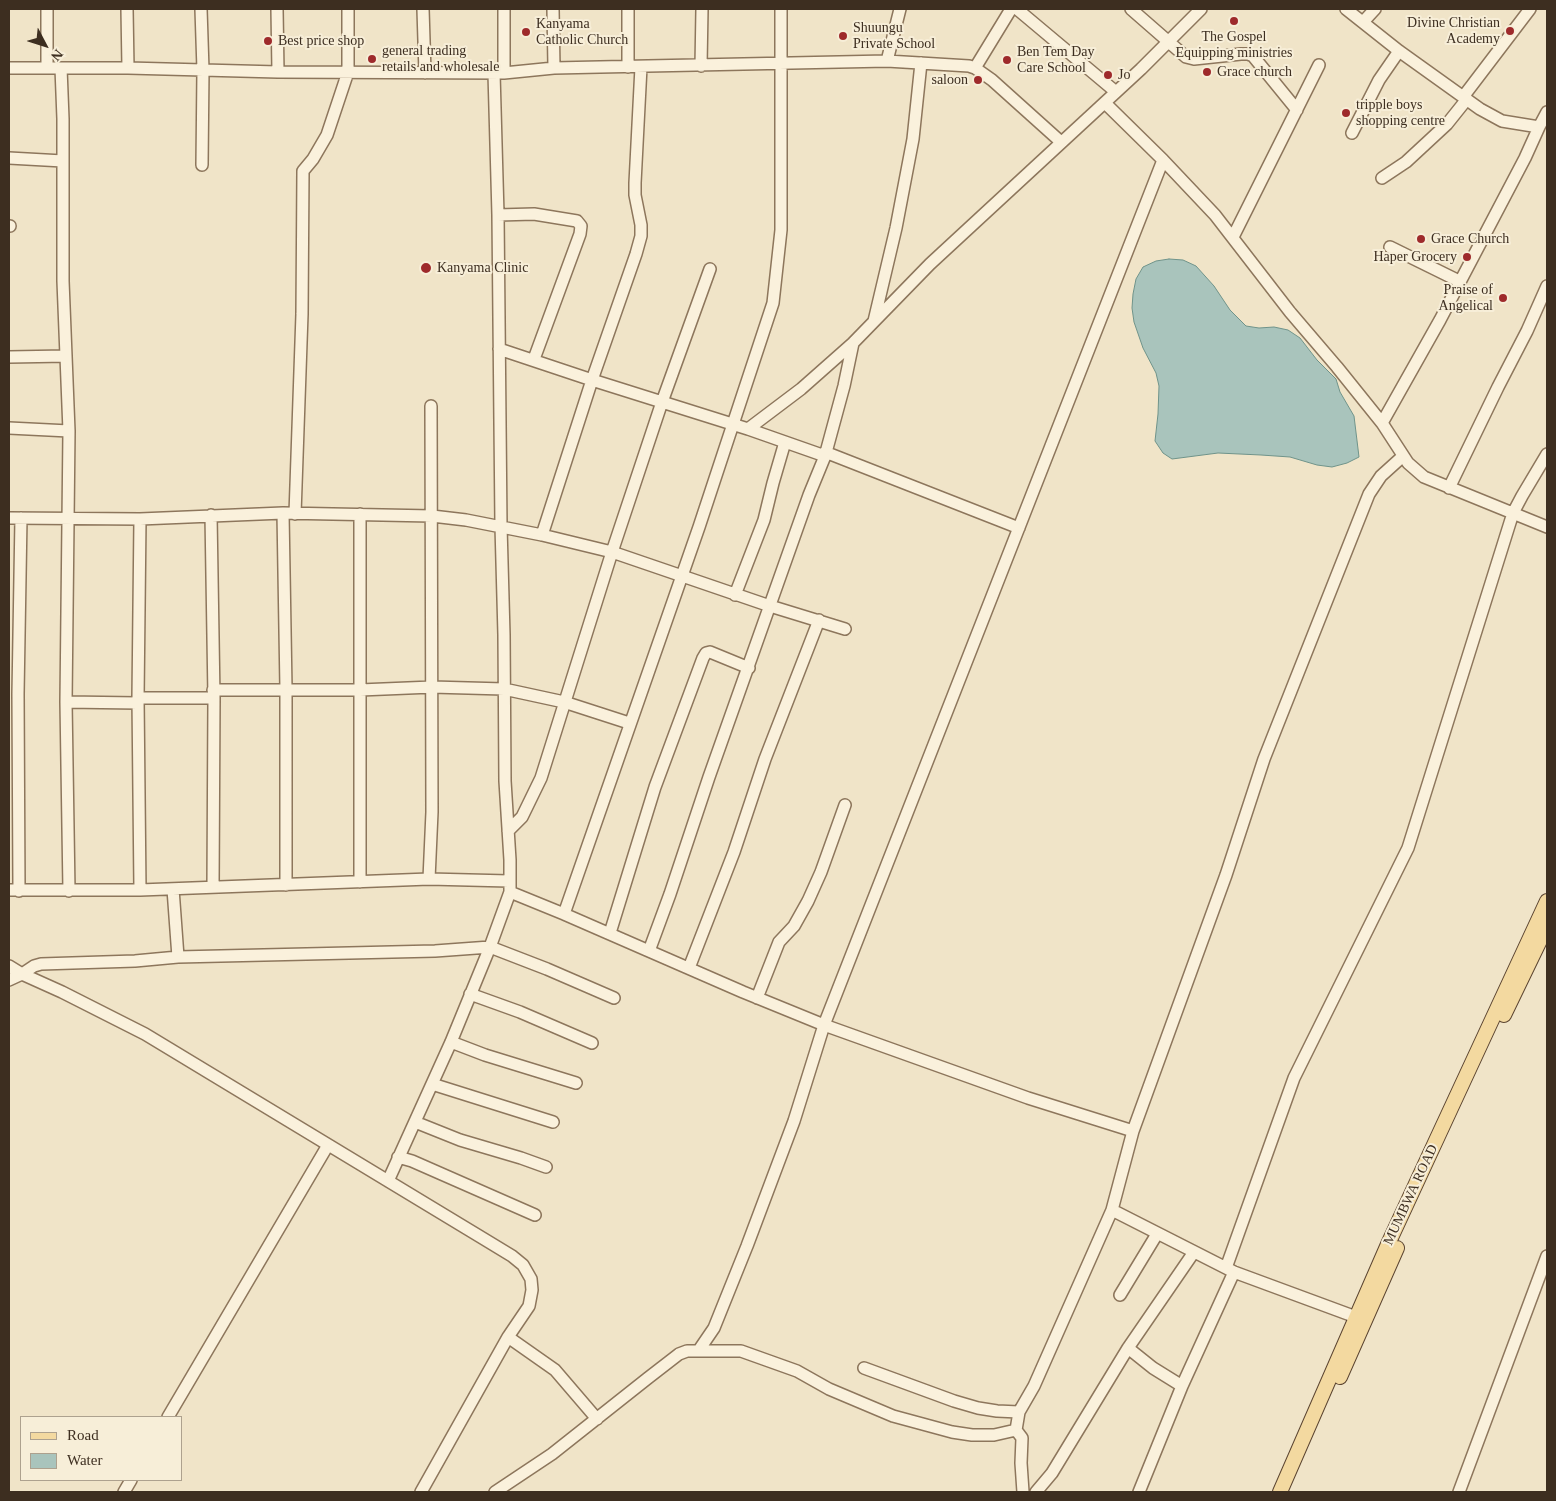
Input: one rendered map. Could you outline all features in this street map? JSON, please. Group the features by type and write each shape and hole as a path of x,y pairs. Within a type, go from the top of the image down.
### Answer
{"main road":[{"name":"MUMBWA ROAD","path":"1280,1492 1360,1319 1547,901"},
{"name":"MUMBWA ROAD","path":"1290,1492 1360,1319 1397,1246 1547,926"}],"street":[{"path":"47,9 47,68"},
{"path":"127,9 128,68"},
{"path":"201,9 204,70 202,165"},
{"path":"277,9 278,72"},
{"path":"286,885 286,689 289,513 302,304 303,171 327,135 348,72 348,9"},
{"path":"423,9 425,73"},
{"path":"388,1180 432,1084 490,947 510,886 505,781 498,215 499,73 504,9"},
{"path":"553,9 554,68"},
{"path":"628,9 628,67"},
{"path":"701,66 702,9"},
{"path":"564,914 769,316 775,288 781,230 781,9"},
{"path":"886,61 900,9"},
{"path":"975,68 1011,9"},
{"path":"1017,9 1116,92"},
{"path":"1131,9 1186,57 1241,54 1253,56 1297,110"},
{"path":"748,429 802,389 853,343 930,264 1116,92 1201,9"},
{"path":"1346,9 1400,51 1497,119 1541,133"},
{"path":"1363,22 1376,9"},
{"path":"1382,178 1406,162 1443,128 1530,9"},
{"path":"1352,133 1379,80 1400,51"},
{"path":"9,68 499,73 554,68 886,61 969,66 975,68 1018,102 1061,142"},
{"path":"874,323 896,228 913,139 921,63"},
{"path":"1234,237 1319,65"},
{"path":"542,535 641,236 635,183 641,67"},
{"path":"62,68 63,281 69,431 66,702 69,891"},
{"path":"1104,103 1164,160 1234,237 1290,312 1338,367 1382,423 1402,456 1424,477 1547,526"},
{"path":"1382,423 1541,133 1547,112"},
{"path":"9,158 63,161"},
{"path":"699,1350 714,1328 747,1246 794,1121 824,1025 1164,160"},
{"path":"498,215 534,214 577,220 581,226 580,234 534,359"},
{"path":"1390,246 1459,281"},
{"path":"508,831 522,817 541,778 612,552 662,402 710,269"},
{"path":"1449,488 1547,286"},
{"path":"648,951 670,894 814,480 825,454 844,386 853,343"},
{"path":"499,349 825,454 1019,528"},
{"path":"9,357 66,356"},
{"path":"429,879 432,812 431,406"},
{"path":"9,428 69,431"},
{"path":"735,594 764,520 784,442"},
{"path":"1138,1492 1230,1270 1294,1078 1408,848 1513,513 1547,454"},
{"path":"1023,1492 1020,1464 1022,1438 1016,1430 1019,1412 1037,1378 1112,1210 1133,1131 1226,875 1264,759 1369,494 1381,476 1402,456"},
{"path":"9,518 140,518 289,513 432,516 501,526 612,552 770,606 845,629"},
{"path":"360,514 360,882"},
{"path":"211,515 213,887"},
{"path":"21,518 14,890 140,890 429,879 510,886 564,914 756,998 824,1025 1028,1098 1133,1131"},
{"path":"140,518 138,700 140,890"},
{"path":"689,968 734,852 765,759 819,620"},
{"path":"610,933 655,787 703,658 710,652 749,668"},
{"path":"66,702 138,700 286,689 360,690 432,687 504,689 564,702 629,723"},
{"path":"756,998 779,942 794,926 814,886 835,837 845,805"},
{"path":"173,889 178,957"},
{"path":"9,980 41,964 135,961 178,957 435,951 490,947 614,998"},
{"path":"9,966 145,1034 388,1180 512,1256 523,1265 531,1279 532,1298 530,1306 508,1337 421,1492"},
{"path":"470,994 527,1015 592,1043"},
{"path":"450,1042 485,1055 576,1083"},
{"path":"432,1084 554,1122"},
{"path":"415,1122 460,1140 546,1167"},
{"path":"169,1416 328,1145"},
{"path":"398,1157 412,1161 535,1215"},
{"path":"1112,1210 1230,1270 1360,1319"},
{"path":"1120,1295 1158,1234"},
{"path":"1036,1492 1052,1473 1128,1348 1194,1252"},
{"path":"1459,1492 1547,1256"},
{"path":"508,1337 554,1370 597,1419"},
{"path":"1128,1348 1153,1368 1182,1386"},
{"path":"496,1492 536,1466 680,1354 687,1351 741,1351 797,1371 829,1389 884,1412 936,1428 972,1435 994,1436 1016,1430"},
{"path":"864,1368 970,1405 997,1411 1019,1412"},
{"path":"124,1492 130,1481"}],"water":[{"path":"1169,259 1183,260 1196,266 1214,286 1230,310 1246,326 1259,328 1274,327 1288,330 1300,338 1317,360 1336,379 1340,392 1354,416 1359,457 1332,467 1317,465 1290,457 1218,453 1172,459 1163,453 1155,441 1159,386 1156,373 1143,348 1134,322 1132,308 1136,279 1143,267 1156,261"}],"place":[{"name":"The Gospel Equipping ministries","path":"1234,21"},
{"name":"Divine Christian Academy","path":"1510,31"},
{"name":"Kanyama Catholic Church","path":"526,32"},
{"name":"Shuungu Private School","path":"843,36"},
{"name":"Best price shop","path":"268,41"},
{"name":"general trading retails and wholesale","path":"372,59"},
{"name":"Ben Tem Day Care School","path":"1007,60"},
{"name":"Grace church","path":"1207,72"},
{"name":"Jo","path":"1108,75"},
{"name":"saloon","path":"978,80"},
{"name":"tripple boys shopping centre","path":"1346,113"},
{"name":"Grace Church","path":"1421,239"},
{"name":"Haper Grocery","path":"1467,257"},
{"name":"Kanyama Clinic","path":"426,268"},
{"name":"Praise of Angelical","path":"1503,298"}]}
